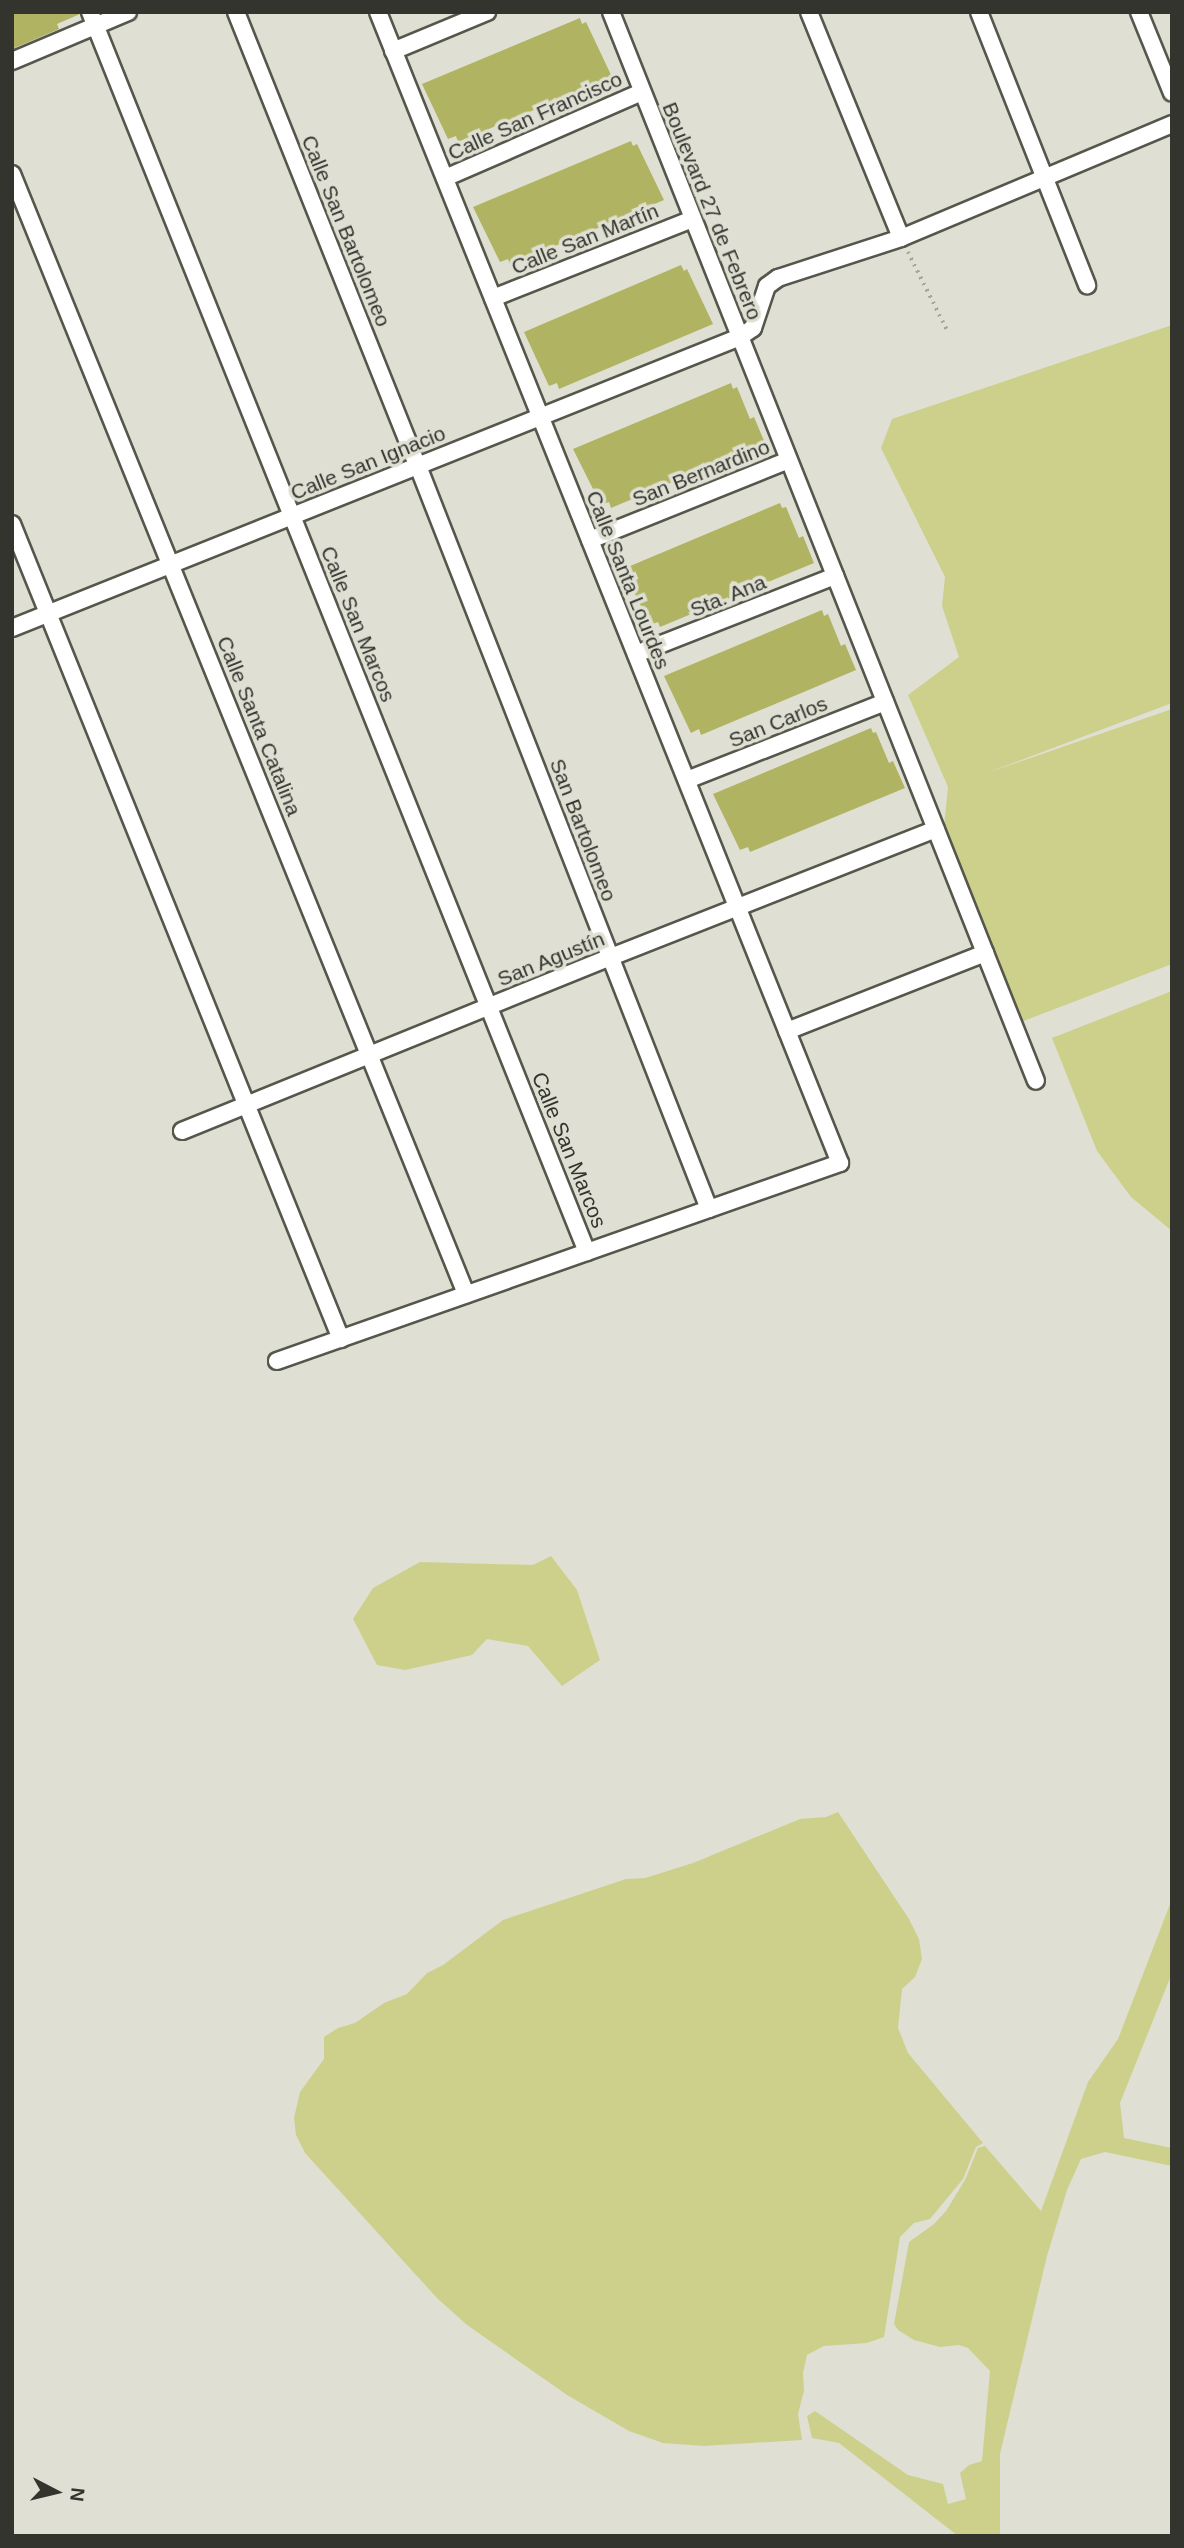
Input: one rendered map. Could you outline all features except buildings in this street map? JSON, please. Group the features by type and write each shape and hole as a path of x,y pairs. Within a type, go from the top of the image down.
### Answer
{"street":[{"path":"12,61 93,19 128,12"},
{"name":"Calle San Bartolomeo","path":"236,12 418,466"},
{"name":"Calle Santa Lourdes","path":"378,12 840,1163 709,1209"},
{"path":"393,51 486,12"},
{"name":"Boulevard 27 de Febrero","path":"611,12 1036,1080"},
{"path":"809,12 901,238"},
{"path":"979,12 1087,285"},
{"path":"1139,12 1172,93"},
{"name":"Calle San Marcos","path":"93,19 587,1252"},
{"name":"Calle San Francisco","path":"445,178 642,92"},
{"path":"740,337 753,328 767,286 778,278 901,238 1172,124"},
{"name":"Calle Santa Catalina","path":"12,174 466,1294"},
{"name":"Calle San Martín","path":"493,298 693,219"},
{"name":"Calle San Ignacio","path":"12,628 740,337"},
{"name":"San Bernardino","path":"590,540 789,460"},
{"name":"San Bartolomeo","path":"418,466 709,1209"},
{"path":"12,524 341,1339"},
{"name":"Sta. Ana","path":"636,654 835,576"},
{"name":"San Carlos","path":"687,780 885,702"},
{"name":"San Agustín","path":"182,1131 936,829"},
{"path":"787,1031 985,953"},
{"path":"277,1361 709,1209"}],"path":[{"path":"901,238 948,332"}],"green space":[{"path":"1172,325 1172,703 987,773 1172,709 1172,964 1021,1022 944,826 948,787 908,695 959,657 942,606 945,577 881,448 892,419"},
{"path":"1172,991 1172,1231 1131,1197 1097,1151 1052,1038"},
{"path":"551,1556 577,1590 600,1660 562,1686 528,1646 487,1639 472,1655 405,1670 377,1665 353,1619 373,1588 420,1562 533,1565"},
{"path":"838,1812 909,1919 919,1939 922,1959 915,1977 902,1989 898,2028 908,2053 983,2143 976,2147 963,2179 930,2219 914,2223 900,2237 884,2337 867,2343 824,2346 807,2355 803,2373 804,2391 798,2414 802,2440 704,2446 663,2443 629,2431 567,2395 467,2325 437,2298 305,2153 296,2135 294,2118 300,2092 324,2059 324,2037 338,2028 355,2023 384,2003 407,1994 427,1973 443,1965 503,1920 626,1879 645,1878 693,1863 800,1819 826,1817"},
{"path":"1172,1899 1172,1973 1120,2103 1124,2138 1172,2148 1172,2166 1105,2152 1081,2159 1067,2190 1047,2256 1000,2454 1000,2536 958,2536 839,2443 812,2438 807,2416 815,2411 908,2475 943,2484 948,2504 966,2499 960,2473 969,2465 982,2461 990,2371 968,2348 959,2345 940,2347 914,2340 898,2330 894,2324 909,2242 934,2224 946,2211 965,2180 978,2148 985,2146 1041,2211 1088,2082 1118,2039"}]}
